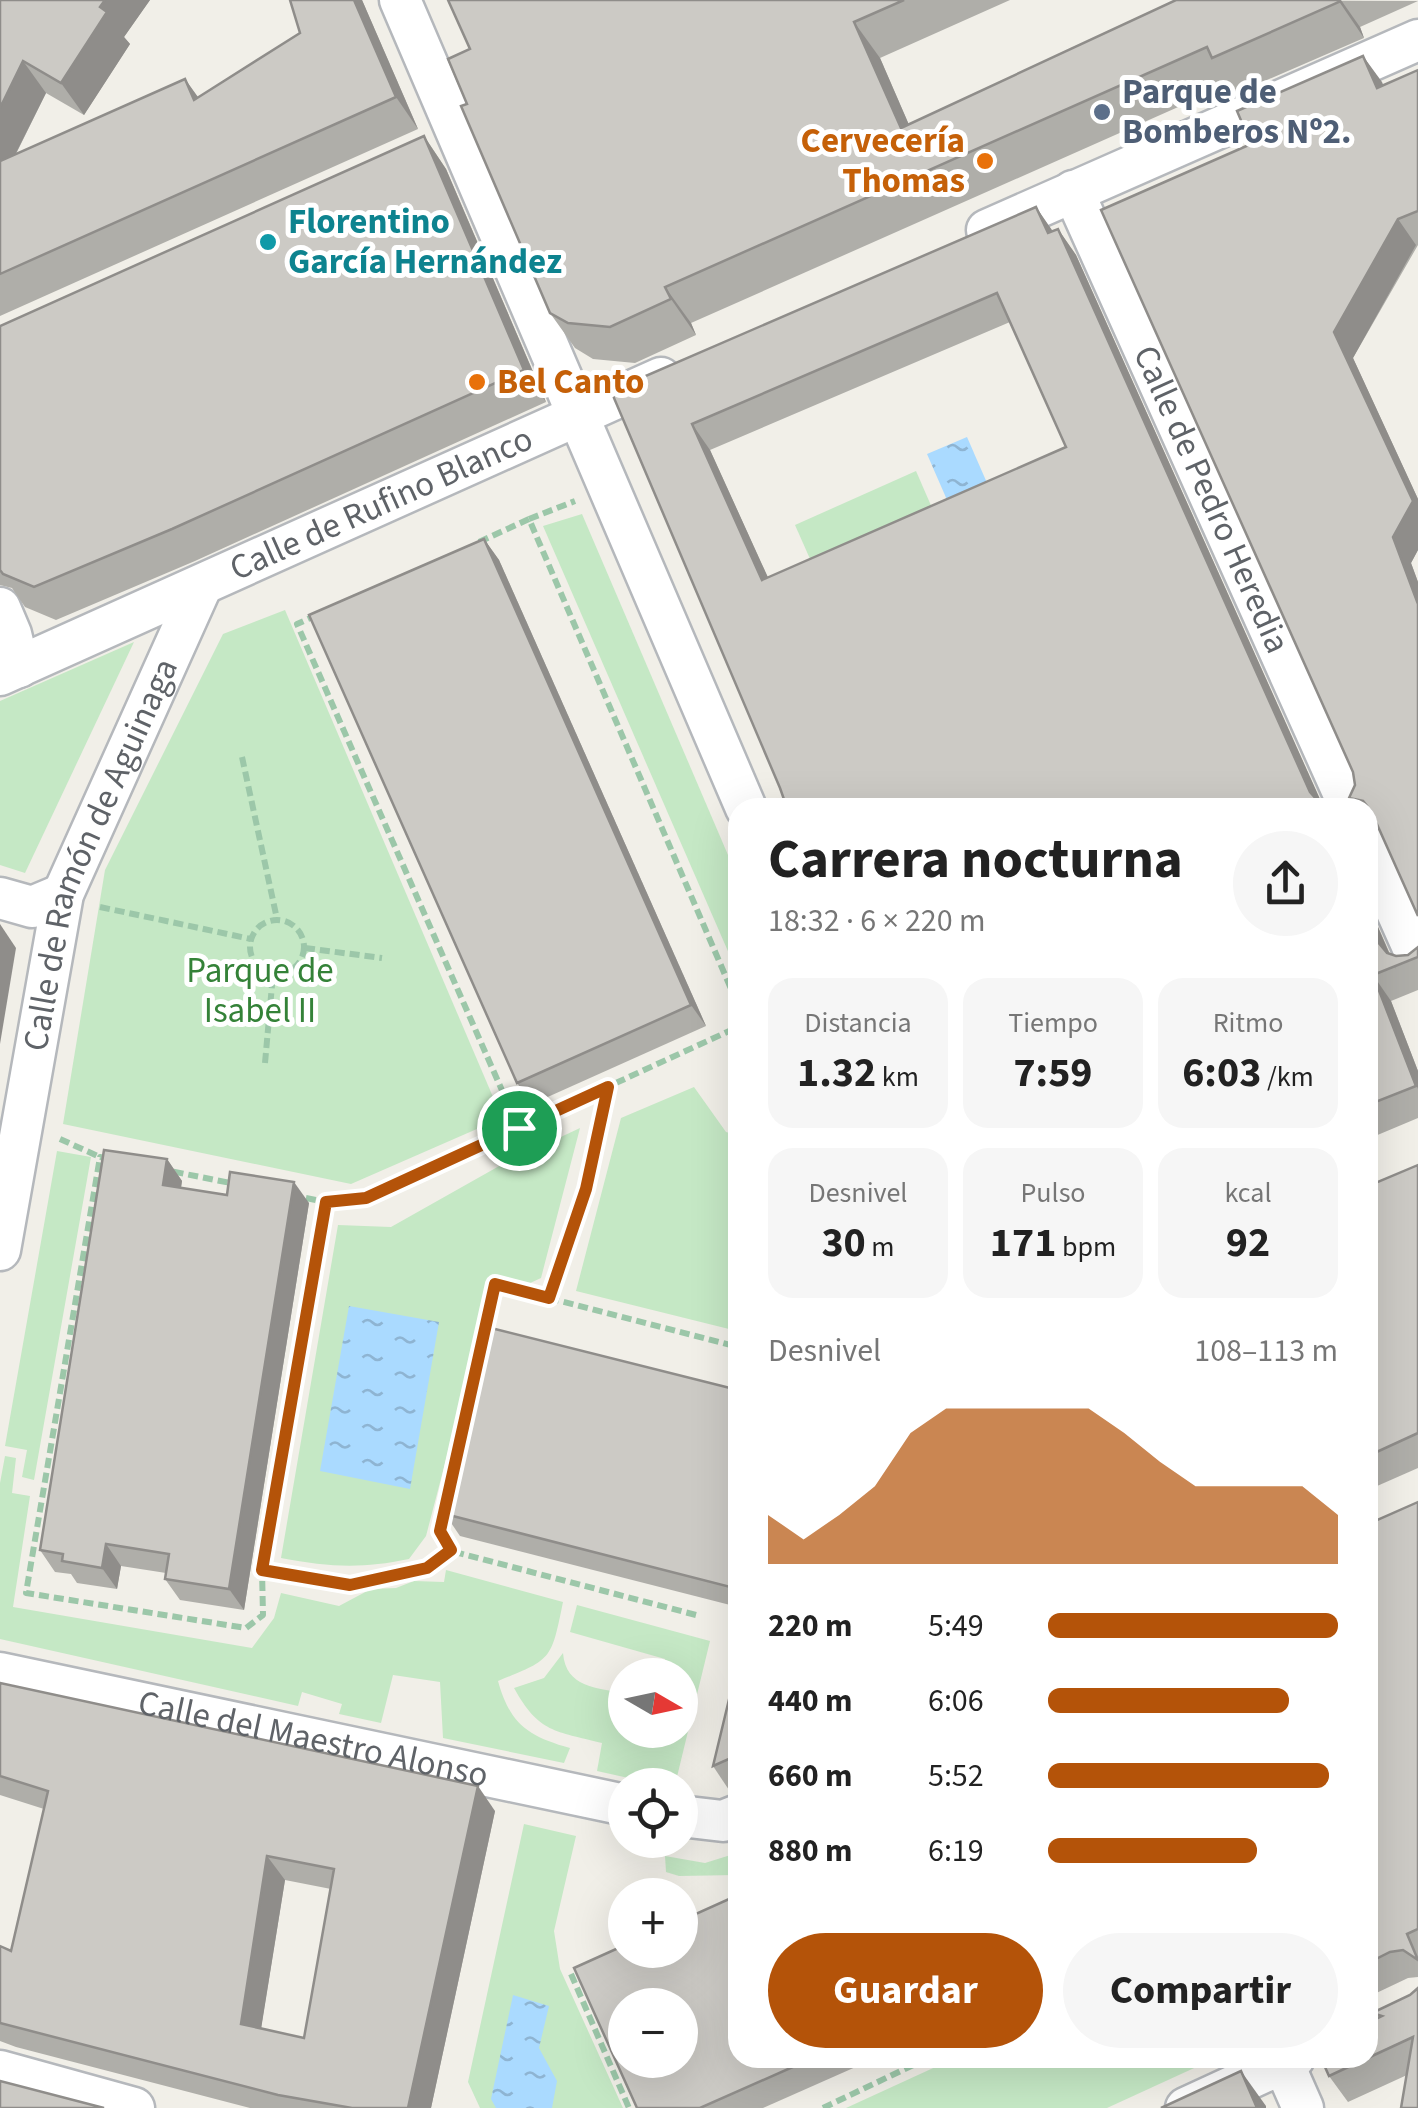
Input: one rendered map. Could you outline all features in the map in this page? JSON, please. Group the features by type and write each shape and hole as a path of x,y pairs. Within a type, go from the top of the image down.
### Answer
{"street":[{"path":"400,0 442,145 579,415 742,798"},
{"path":"950,247 1418,40"},
{"name":"Calle de Pedro Heredia","path":"1073,190 1346,798"},
{"name":"Calle de Rufino Blanco","path":"10,671 703,359"},
{"name":"Calle de Ramón de Aguinaga","path":"0,1250 77,899 202,585"},
{"path":"0,608 11,634 10,671"},
{"path":"1378,870 1418,960"},
{"path":"0,898 32,907 77,899"},
{"name":"Calle del Maestro Alonso","path":"0,1673 608,1801"},
{"path":"698,1818 728,1819"},
{"path":"1186,2108 1268,2068"},
{"path":"1289,2068 1303,2108"},
{"path":"0,2071 134,2108"}],"path":[{"path":"475,544 576,501"},
{"path":"529,519 728,982"},
{"path":"333,608 297,624 519,1128"},
{"path":"242,757 278,919"},
{"path":"77,899 251,939"},
{"path":"278,919 300,930 305,948 298,965 282,974 273,974 256,965 251,939 261,924 278,919"},
{"path":"305,948 382,958"},
{"path":"265,1063 273,974"},
{"path":"59,1138 100,1157 326,1202 366,1198 728,1031"},
{"path":"549,1298 586,1189 608,1087"},
{"path":"100,1157 26,1593 246,1628 263,1615 262,1570 326,1202"},
{"path":"696,1616 451,1550 440,1531 495,1284 728,1344"},
{"path":"262,1570 350,1585 427,1568 451,1550"},
{"path":"571,1974 629,2108"},
{"path":"823,2108 907,2068"}],"green space":[{"path":"916,471 943,533 822,586 795,525"},
{"path":"582,514 728,855 728,951 543,526"},
{"name":"Parque de Isabel II","path":"285,610 502,1118 351,1184 63,1124 105,870 223,634"},
{"path":"134,642 25,873 0,865 0,701"},
{"path":"694,1087 728,1133 728,1329 576,1291 621,1118"},
{"path":"580,1128 541,1278 487,1303 426,1536 409,1559 392,1562 345,1566 281,1558 338,1225 391,1227 501,1165"},
{"path":"57,1151 91,1157 34,1480 22,1477 27,1450 5,1446"},
{"path":"5,1456 16,1458 12,1493 30,1496 13,1607 252,1648 274,1618 281,1593 339,1606 371,1589 396,1588 414,1581 444,1582 446,1570 563,1602 546,1655 529,1668 498,1681 508,1708 523,1726 543,1739 570,1748 564,1763 443,1738 440,1682 393,1675 381,1723 339,1714 342,1704 302,1692 298,1706 0,1639 0,1483"},
{"path":"577,1605 710,1641 698,1690 698,1658 661,1658 570,1632"},
{"path":"563,1653 565,1665 576,1680 608,1690 608,1748 684,1748 679,1768 597,1771 602,1743 540,1722 514,1688 544,1678"},
{"path":"524,1824 576,1836 554,1931 560,1969 623,2108 480,2108 468,2082"},
{"path":"728,1856 728,1875 679,1876 666,1872 665,1858 705,1863"},
{"path":"933,2068 1194,2068 1107,2108 846,2108"}],"water":[{"path":"967,437 994,499 954,516 927,454"},
{"path":"349,1306 439,1322 410,1489 320,1471"},
{"path":"513,1995 549,2006 539,2048 557,2081 552,2108 496,2108 491,2099"}],"building":[{"path":"0,0 105,0 100,7 107,12 61,83 23,61 0,108"},
{"path":"290,0 354,0 396,97 0,274 0,161 185,79 194,100 300,33"},
{"path":"448,0 904,0 854,22 901,128 1176,0 1339,2 1212,58 1207,47 665,287 671,299 610,327 568,323 550,313 461,106 467,104 448,59 470,49"},
{"path":"1363,56 1377,88 1418,70 1418,211 1398,219 1334,332 1413,501 1393,537 1418,604 1418,916 1378,827 1378,798 1349,798 1355,785 1353,772 1101,210 1251,144 1237,111"},
{"path":"424,136 524,370 34,587 3,574 0,326"},
{"path":"1036,207 1048,233 1058,229 1315,798 784,798 611,391","holes":["997,293 1066,447 762,580 692,424"]},
{"path":"484,539 691,1005 517,1083 309,615"},
{"path":"1378,942 1387,953 1396,956 1408,955 1418,947 1418,957 1378,973"},
{"path":"1378,988 1416,1086 1378,1101"},
{"path":"104,1150 167,1159 163,1185 227,1195 230,1172 294,1182 229,1589 165,1579 169,1554 106,1544 102,1568 62,1561 63,1554 40,1550"},
{"path":"1418,1165 1418,1433 1378,1451 1378,1182"},
{"path":"491,1328 728,1387 728,1586 445,1514"},
{"path":"1418,1502 1418,1929 1407,1934 1418,1960 1403,1950 1378,1958 1378,1520"},
{"path":"0,1683 478,1786 408,2108 352,2108 278,2095 0,2023 0,1946 11,1951 48,1791 0,1776","holes":["267,1856 334,1869 304,2038 241,2024"]},
{"path":"728,1704 728,1759 713,1766"},
{"path":"728,1899 728,2068 790,2068 700,2108 637,2108 624,2078 698,2078 698,1988 608,1988 608,2044 574,1968 608,1953 608,1968 698,1968 698,1913"},
{"path":"1418,1988 1418,2108 1401,2108 1413,2037 1378,2053 1378,2018 1382,2016 1378,2010"},
{"path":"1325,2068 1346,2068 1329,2076"},
{"path":"1241,2071 1257,2108 1161,2108"},
{"path":"0,2081 104,2108 0,2108"}],"place":[{"name":"Parque de Bomberos Nº2.","path":"1102,112"},
{"name":"Cervecería Thomas","path":"985,161"},
{"name":"Florentino García Hernández","path":"268,242"},
{"name":"Bel Canto","path":"477,382"}],"route":[{"path":"608,1087 586,1189 549,1298 495,1284 440,1531 451,1550 427,1568 350,1585 262,1570 326,1202 366,1198 519,1128 608,1087"}]}
